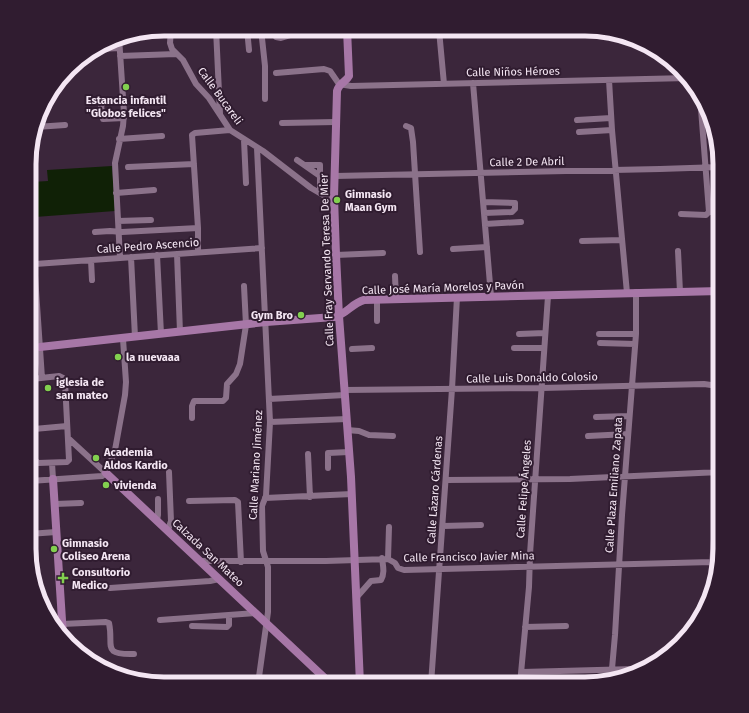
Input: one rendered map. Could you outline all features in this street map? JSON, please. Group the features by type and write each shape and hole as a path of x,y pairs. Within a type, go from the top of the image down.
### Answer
{"main road":[{"name":"Calle Fray Servando Teresa De Mier","path":"347,36 349,76 339,84 336,91 334,197 339,316 344,350 345,393 352,494 360,677"},
{"name":"Calle José María Morelos y Pavón","path":"339,316 357,302 377,299 713,291"},
{"path":"40,347 266,322 339,316"},
{"name":"Calzada San Mateo","path":"106,473 323,677"},
{"path":"53,479 62,627"}],"street":[{"name":"Calle Bucareli","path":"170,36 171,46 176,54 183,60 196,84 209,98 230,130 311,188 320,193 334,197"},
{"path":"216,36 220,116"},
{"path":"248,36 249,50"},
{"path":"262,36 265,66 265,99"},
{"path":"275,36 281,38 288,36"},
{"path":"440,36 444,84"},
{"path":"119,44 124,118 115,163 120,258"},
{"path":"110,48 119,48"},
{"path":"120,56 176,54"},
{"path":"276,74 324,69 330,72 339,84"},
{"name":"Calle Niños Héroes","path":"339,84 361,86 679,78"},
{"name":"Calle Plaza Emiliano Zapata","path":"608,80 622,240 632,292 636,334 629,416 612,674"},
{"path":"473,83 491,296"},
{"path":"123,100 104,102 101,106 103,119 124,118"},
{"path":"701,110 709,212"},
{"path":"577,120 611,118"},
{"path":"282,123 336,122"},
{"path":"42,127 65,125"},
{"path":"406,126 411,128 412,132 420,252"},
{"path":"198,252 198,228 192,136 193,134 230,130"},
{"path":"579,132 612,130"},
{"path":"119,139 162,136"},
{"path":"244,140 246,183"},
{"name":"Calle Mariano Jiménez","path":"257,148 270,422 265,498 263,504 263,543 264,554 268,567 268,612 259,677"},
{"path":"297,160 305,165 320,164 320,193"},
{"path":"128,167 194,164"},
{"name":"Calle 2 De Abril","path":"334,176 713,168"},
{"path":"116,193 154,190"},
{"path":"483,202 515,203 515,209 512,212 484,213"},
{"path":"681,214 706,215 709,212 713,212"},
{"path":"118,221 151,220"},
{"path":"485,224 521,222"},
{"path":"94,232 198,228"},
{"path":"582,241 622,240"},
{"name":"Calle Pedro Ascencio","path":"36,264 262,248"},
{"path":"453,249 487,248"},
{"path":"678,251 680,292"},
{"path":"336,255 383,253"},
{"path":"177,254 180,332"},
{"path":"157,255 161,334"},
{"path":"131,257 135,337"},
{"path":"91,260 92,280"},
{"path":"395,276 396,298"},
{"path":"36,278 42,378"},
{"path":"192,418 192,406 194,401 223,401 226,398 227,384 236,374 240,364 246,325 244,286"},
{"name":"Calle Felipe Ángeles","path":"521,677 548,296"},
{"name":"Calle Lázaro Cárdenas","path":"431,677 443,526 457,297"},
{"path":"377,299 377,321"},
{"path":"519,334 545,334"},
{"path":"599,334 636,334"},
{"path":"36,480 102,476 106,473 115,450 125,395 123,338"},
{"path":"600,343 635,344"},
{"path":"36,347 40,347"},
{"path":"352,349 372,348"},
{"path":"514,348 544,348"},
{"path":"36,379 59,376 64,379 69,461 39,464 36,462"},
{"name":"Calle Luis Donaldo Colosio","path":"269,399 345,393 452,389 713,385"},
{"path":"596,417 629,416"},
{"path":"270,422 347,418"},
{"path":"36,431 67,426"},
{"path":"348,430 359,431 369,435 394,436"},
{"path":"588,436 628,434"},
{"name":"Calzada San Mateo","path":"68,438 106,473"},
{"path":"328,468 328,453 349,452"},
{"path":"308,454 310,496"},
{"path":"52,463 53,479"},
{"path":"168,530 171,521 169,472"},
{"path":"446,480 625,477 713,473"},
{"path":"265,498 352,494"},
{"path":"157,520 158,499"},
{"path":"189,501 235,500 238,502 241,562"},
{"path":"55,504 81,503"},
{"path":"443,526 481,525"},
{"path":"356,598 370,582 381,580 383,578 389,527"},
{"path":"36,533 56,532"},
{"path":"201,561 241,562 385,558"},
{"name":"Calle Francisco Javier Mina","path":"385,558 395,563 398,568 404,570 712,563"},
{"path":"110,588 210,581 219,579"},
{"path":"160,620 256,613"},
{"path":"192,626 227,626 229,625 229,615"},
{"path":"62,624 109,623 111,646 113,651 119,655 134,654"},
{"path":"525,627 566,626"},
{"path":"522,672 628,669"}],"shaded area":[{"path":"112,166 115,211 36,217 36,182 48,181 47,170"}],"place":[{"name":"Estancia infantil \"Globos felices\"","path":"126,87"},
{"name":"Gimnasio Maan Gym","path":"337,200"},
{"name":"Gym Bro","path":"301,315"},
{"name":"la nuevaaa","path":"118,357"},
{"name":"iglesia de san mateo","path":"48,388"},
{"name":"Academia Aldos Kardio","path":"96,458"},
{"name":"vivienda","path":"106,485"},
{"name":"Gimnasio Coliseo Arena","path":"54,549"},
{"name":"Consultorio Medico","path":"63,578"}]}
